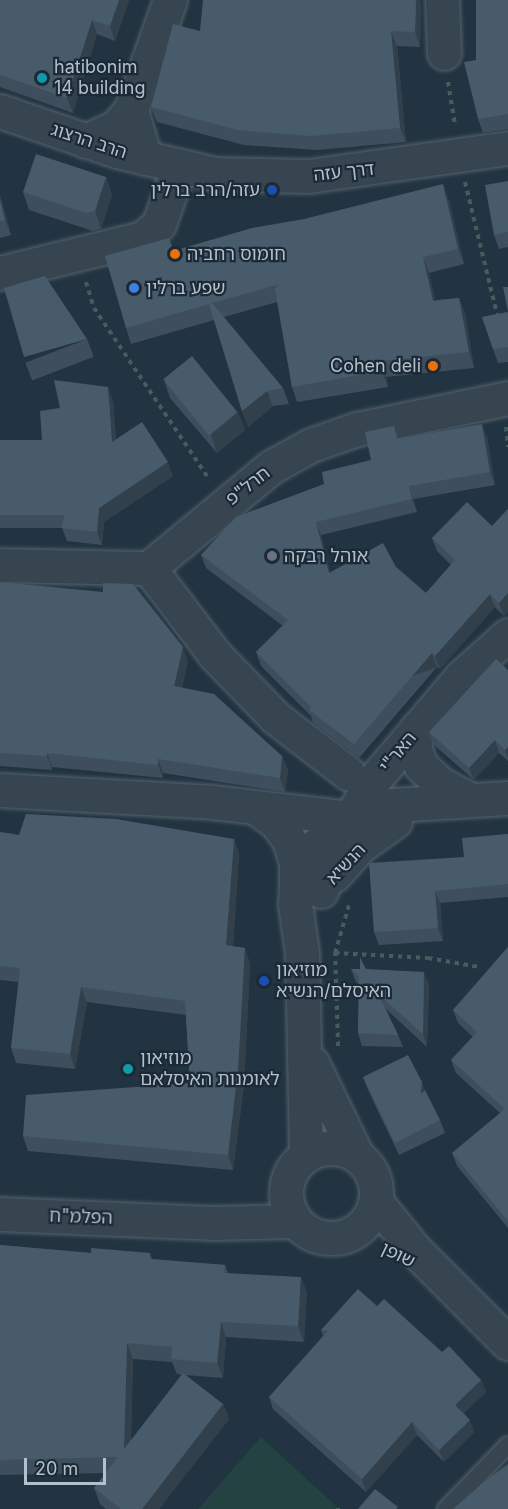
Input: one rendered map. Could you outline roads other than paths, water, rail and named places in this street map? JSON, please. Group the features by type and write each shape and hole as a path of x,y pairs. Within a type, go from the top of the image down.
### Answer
{"street":[{"path":"86,141 116,127 131,110 170,0"},
{"path":"442,0 444,53"},
{"path":"131,110 145,158"},
{"name":"הרב הרצוג","path":"0,111 86,141 179,166"},
{"name":"דרך עזה","path":"179,166 215,174 309,176 459,157 508,148"},
{"path":"0,273 78,256 143,237 159,224 179,166"},
{"name":"חרל\"פ","path":"148,568 271,467 311,446 357,429 508,398"},
{"path":"0,565 148,568 215,656 276,718 348,773"},
{"name":"האר\"י","path":"323,891 350,818 367,788 461,677 508,635"},
{"path":"417,728 414,746 421,766 442,785 469,800"},
{"path":"0,790 255,807 350,818"},
{"name":"הנשיא","path":"350,818 414,802 508,798"},
{"path":"255,807 276,822 289,840 296,863 323,891"},
{"name":"הנשיא","path":"350,818 395,821 508,809"},
{"name":"הנשיא","path":"306,1155 302,953 323,891 360,846 395,821"},
{"name":"הנשיא","path":"304,1046 357,1156"},
{"path":"328,1148 357,1156 374,1179 376,1202 367,1221 349,1235 320,1237 296,1221 288,1208 286,1186 291,1171 306,1155 328,1148"},
{"name":"הפלמ\"ח","path":"162,1221 237,1206 286,1186"},
{"name":"שופן","path":"376,1202 444,1279 476,1307 508,1343"},
{"name":"הפלמ\"ח","path":"0,1214 162,1221 296,1221"},
{"name":"שופן","path":"349,1235 444,1279"}],"lane":[{"path":"446,1509 508,1445"}],"place":[{"name":"hatibonim 14 building","path":"42,78"},
{"name":"עזה/הרב ברלין","path":"272,190"},
{"name":"חומוס רחביה","path":"175,254"},
{"name":"שפע ברלין","path":"134,288"},
{"name":"Cohen deli","path":"433,366"},
{"name":"אוהל רבקה","path":"272,556"},
{"name":"מוזיאון האיסלם/הנשיא","path":"264,981"},
{"name":"מוזיאון לאומנות האיסלאם","path":"128,1069"}]}
